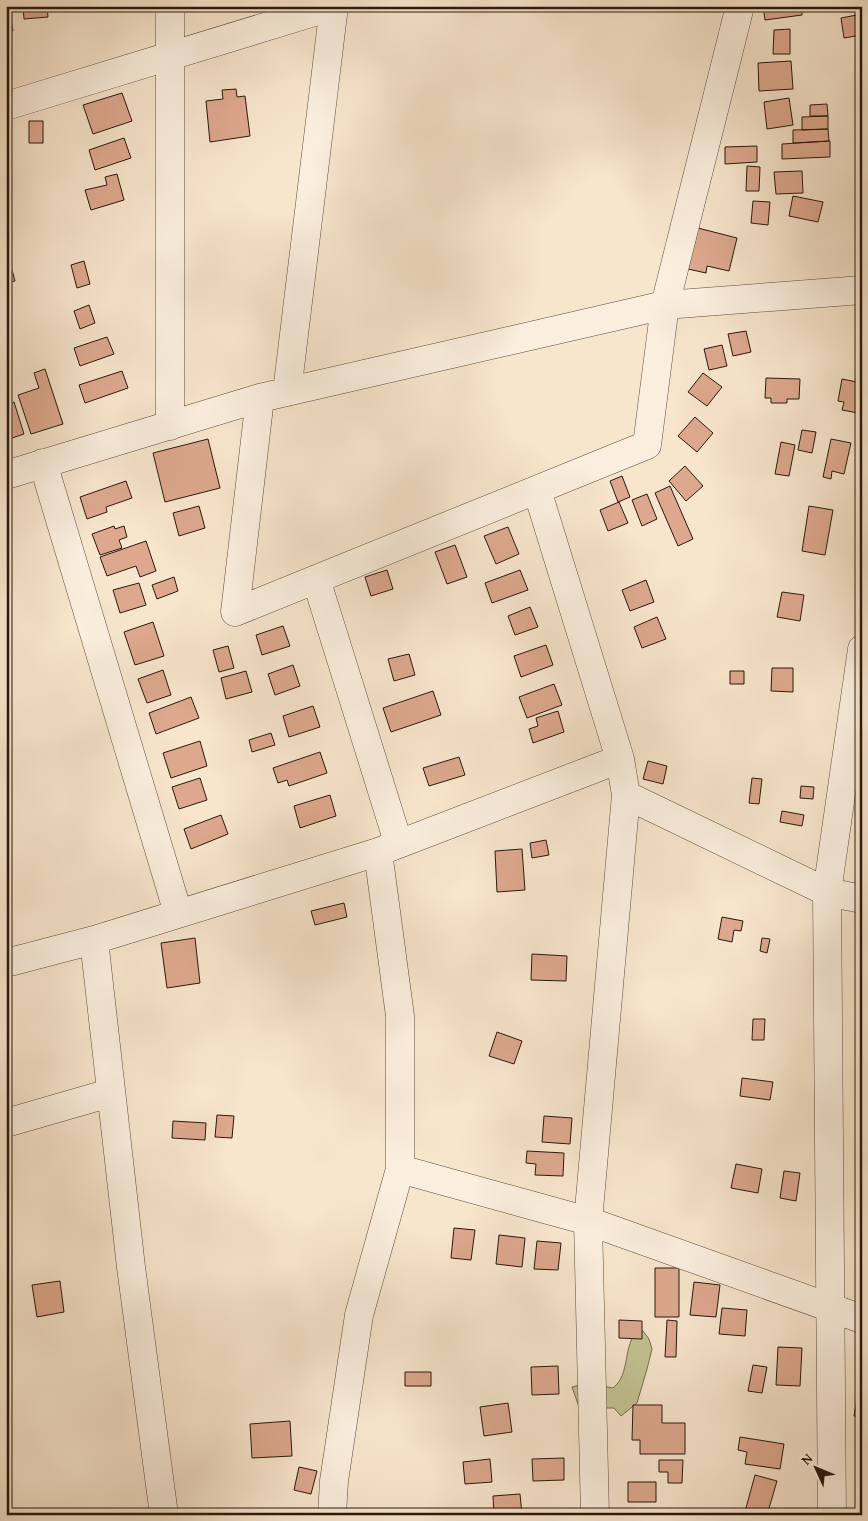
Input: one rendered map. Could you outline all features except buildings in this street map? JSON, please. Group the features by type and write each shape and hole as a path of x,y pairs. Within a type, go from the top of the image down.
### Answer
{"street":[{"path":"170,6 170,426"},
{"path":"6,106 334,6 287,392"},
{"path":"260,398 235,612 646,446 665,305 740,6"},
{"path":"6,475 260,398 665,305 862,290"},
{"path":"43,463 178,913"},
{"path":"536,490 620,759 626,795 588,1221 596,1515"},
{"path":"316,579 388,847 400,1016 400,1169 359,1315 334,1481 332,1515"},
{"path":"832,1515 827,892 862,649"},
{"path":"6,963 94,940 388,847 620,759"},
{"path":"626,795 827,892 862,898"},
{"path":"94,940 132,1277 164,1515"},
{"path":"6,1123 110,1093"},
{"path":"400,1169 588,1221 862,1319"}],"green space":[{"path":"638,1330 643,1331 649,1339 652,1349 637,1403 621,1416 614,1408 604,1408 586,1427 572,1387 587,1383 613,1388 619,1382 625,1368 630,1344"}]}
